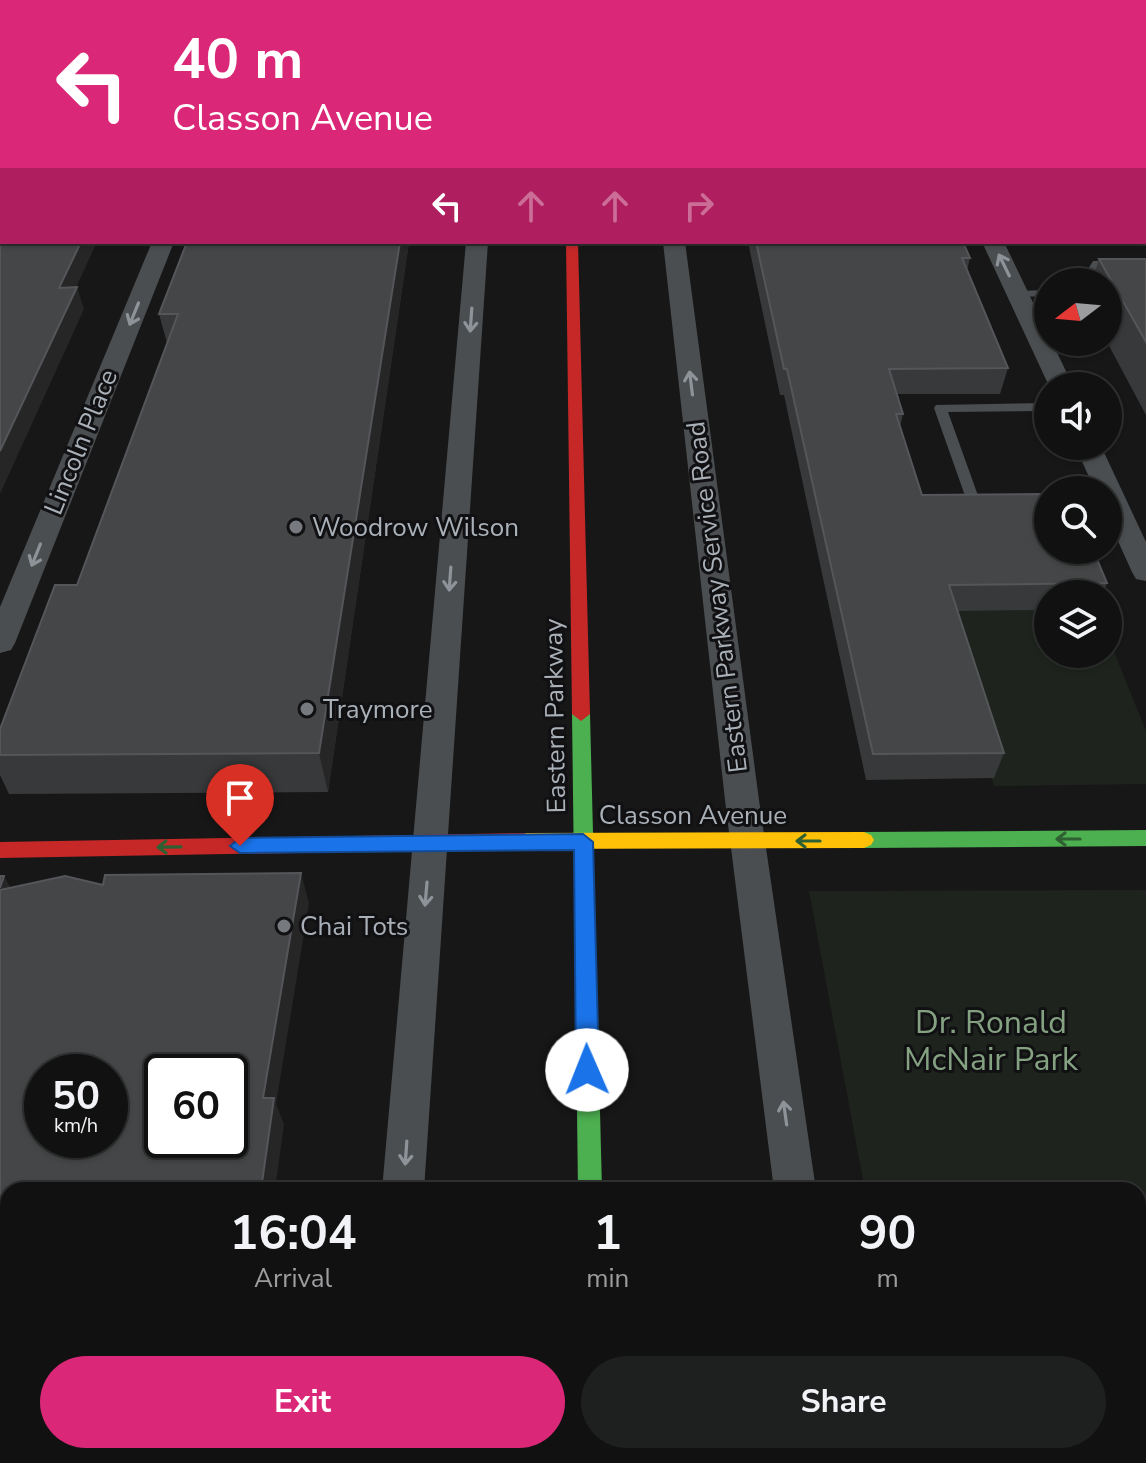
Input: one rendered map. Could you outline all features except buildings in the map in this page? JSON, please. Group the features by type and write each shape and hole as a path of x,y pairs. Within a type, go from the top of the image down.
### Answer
{"main road":[{"name":"Eastern Parkway","path":"572,244 590,1182"},
{"name":"Classon Avenue","path":"0,850 430,842 1146,838"}],"street":[{"name":"Lincoln Place","path":"0,643 162,244"},
{"path":"404,1182 477,244"},
{"name":"Eastern Parkway Service Road","path":"674,244 747,841 794,1182"},
{"path":"994,244 1054,372"},
{"path":"1094,460 1146,572"}],"lane":[{"path":"1094,268 1097,263 1146,262"},
{"path":"1018,294 1034,293"},
{"path":"974,504 940,408 1034,407"}],"green space":[{"path":"1034,610 1034,668 1121,668 1146,731 1146,784 994,786 942,611"},
{"name":"Dr. Ronald McNair Park","path":"1146,890 1146,1182 864,1182 809,891"}],"traffic: fast":[{"path":"581,714 590,1182"},
{"path":"864,840 1146,838"}],"traffic: slow":[{"path":"524,841 864,840"}],"traffic: jam":[{"path":"572,244 581,714"},
{"path":"0,850 524,841"}],"place":[{"name":"Woodrow Wilson","path":"296,527"},
{"name":"Traymore","path":"307,709"},
{"name":"Chai Tots","path":"284,926"}],"route":[{"path":"240,846 583,842 587,1070"}]}
